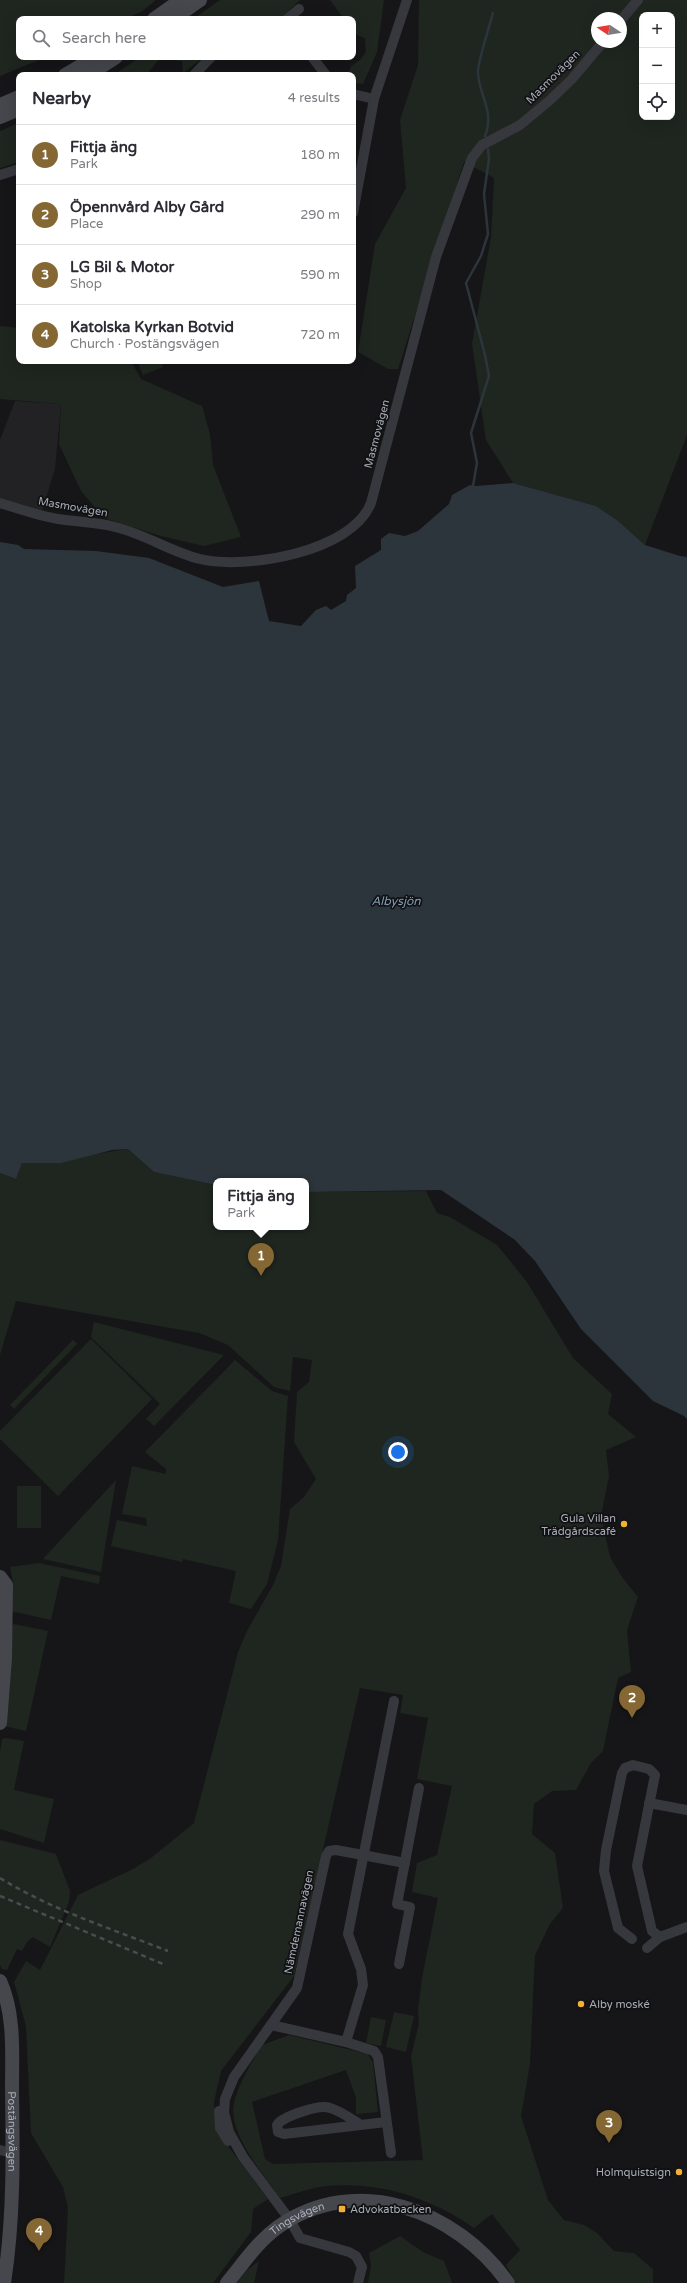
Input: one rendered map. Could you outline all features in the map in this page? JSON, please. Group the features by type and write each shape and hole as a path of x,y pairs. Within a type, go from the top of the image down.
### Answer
{"street":[{"path":"158,16 181,0"},
{"path":"177,16 200,0"},
{"path":"356,197 374,99 407,0"},
{"path":"627,13 638,0"},
{"path":"291,16 299,9"},
{"name":"Masmovägen","path":"0,503 41,515 122,528 195,558 215,561 257,561 282,558 311,548 354,528 364,517 371,504 436,257 472,158 482,145 520,124 549,101 572,78 598,48"},
{"path":"70,72 91,60"},
{"path":"93,72 111,60"},
{"path":"197,72 208,60"},
{"path":"314,60 324,72"},
{"path":"356,95 374,99"},
{"path":"0,105 16,98"},
{"path":"0,116 16,110"},
{"path":"0,174 16,170"},
{"path":"0,1577 6,1585 5,1658 0,1723"},
{"path":"346,2042 363,1985 361,1969 348,1934 394,1701"},
{"path":"632,1939 618,1928 604,1864 624,1768 633,1765 649,1768 655,1776 637,1866 652,1931 660,1938"},
{"path":"399,1964 410,1907 397,1904 419,1788"},
{"path":"649,1803 687,1810"},
{"name":"Nämdemannavägen","path":"290,2220 243,2157 229,2132 224,2112 225,2100 234,2077 297,1988 326,1856 329,1851 336,1850 405,1863"},
{"path":"647,1948 660,1938 687,1927"},
{"name":"Postängsvägen","path":"0,1981 11,2029 7,2151 11,2220 4,2283"},
{"path":"271,2025 346,2042 374,2051 378,2058 391,2153"},
{"path":"361,2124 329,2107 305,2111 282,2120 277,2125 278,2132 284,2134 386,2122"},
{"name":"Tingsvägen","path":"227,2283 259,2244 277,2228 290,2220 341,2202 357,2200 392,2203 420,2212 452,2228 482,2254 508,2283"},
{"path":"290,2220 300,2238 349,2252 356,2256 362,2267 358,2283"}],"shaded area":[{"path":"0,0 156,0 141,12 131,16 16,16 16,60 39,60 0,76"},
{"path":"220,0 300,0 283,16 197,16"},
{"path":"330,0 384,0 377,52 363,84 356,83 356,72 349,72 351,66 360,60 366,52 365,38 356,34 356,16 342,16"},
{"path":"419,0 687,0 687,435 645,545 617,520 596,506 513,483 486,440 472,344 491,237 494,178 464,162 398,369 388,369 358,352 375,244 406,188 400,120 418,65"},
{"path":"136,60 158,60 148,72 118,72"},
{"path":"175,60 200,60 184,72 183,72 182,61"},
{"path":"16,124 16,163 0,168 0,131"},
{"path":"0,326 16,328 16,364 133,364 141,379 202,406 210,434 213,465 241,537 204,546 161,536 104,518 81,491 59,444 61,404 0,399"},
{"path":"138,364 162,364 163,367 143,375"},
{"path":"15,401 61,404 55,469 42,511 0,499 0,440"},
{"path":"128,1149 154,1172 213,1184 213,1230 309,1230 309,1192 426,1191 437,1213 450,1217 497,1245 527,1282 573,1358 612,1394 608,1414 636,1437 606,1450 609,1476 601,1516 610,1557 622,1577 638,1597 627,1630 631,1672 618,1678 603,1751 591,1763 576,1790 552,1791 534,1804 532,1834 555,1853 563,1908 550,1924 535,1955 530,2064 521,2116 548,2200 564,2220 584,2225 597,2233 614,2251 634,2253 653,2269 653,2283 516,2283 506,2265 520,2250 492,2214 474,2228 458,2217 423,2200 385,2189 366,2186 347,2185 321,2187 280,2198 248,2153 241,2140 233,2114 236,2095 242,2080 262,2045 289,2035 368,2054 373,2063 378,2112 356,2114 356,2098 346,2070 252,2102 265,2159 273,2164 423,2160 411,2057 419,2023 418,2010 422,1978 438,1898 412,1892 417,1863 437,1855 452,1786 417,1779 428,1718 400,1713 403,1695 360,1688 294,1976 221,2071 214,2102 216,2130 268,2199 253,2209 251,2232 213,2283 64,2283 68,2208 63,2187 31,2133 26,2026 14,1982 26,1961 40,1970 78,1895 133,1869 151,1858 194,1823 238,1652 247,1631 273,1585 281,1566 290,1509 304,1497 316,1479 294,1442 297,1392 309,1382 312,1360 293,1357 290,1391 274,1387 228,1345 199,1333 16,1301 0,1355 0,1173 16,1179 22,1163 41,1162"},
{"path":"94,1322 224,1355 154,1426 146,1419 160,1404 91,1337"},
{"path":"91,1339 152,1399 58,1496 0,1439 0,1431"},
{"path":"73,1340 77,1344 14,1409 10,1405"},
{"path":"235,1360 272,1391 288,1396 278,1540 267,1584 251,1609 229,1603 236,1571 183,1559 182,1562 111,1546 117,1520 147,1526 146,1518 122,1514 132,1466 166,1474 166,1469 145,1452"},
{"path":"116,1480 101,1572 43,1559"},
{"path":"17,1486 41,1486 41,1528 17,1528"},
{"path":"39,1563 100,1576 99,1584 61,1576 51,1620 11,1611 13,1582 10,1567"},
{"path":"14,1624 48,1631 26,1731 4,1726 11,1626"},
{"path":"6,1738 24,1741 14,1790 54,1799 44,1843 0,1829 0,1752 2,1739"},
{"path":"0,1840 56,1854 70,1891 69,1902 50,1947 33,1937 27,1942 22,1951 17,1949 7,1970 2,1969 0,1965"},
{"path":"394,2012 414,2016 406,2052 386,2047"},
{"path":"371,2017 386,2020 381,2046 366,2043"},
{"path":"400,2236 423,2252 444,2261 452,2283 368,2283 371,2266 369,2253"},
{"path":"259,2261 254,2283 236,2283 248,2269"}],"water":[{"name":"Albysjön","path":"513,483 596,506 617,520 645,545 687,557 687,1419 684,1416 653,1401 581,1329 535,1261 515,1240 441,1190 309,1192 309,1178 213,1178 213,1184 154,1172 128,1149 112,1150 61,1163 22,1163 16,1179 0,1173 0,542 18,545 24,549 96,551 149,558 223,587 259,581 269,621 301,626 316,610 326,606 331,610 346,601 347,595 356,588 355,566 381,550 381,539 389,533 405,536 418,531 449,504 452,495 470,485 476,486"}],"waterway":[{"path":"485,136 488,127 488,119 486,104 479,81 478,68 493,13"},
{"path":"473,486 477,463 471,433 489,376 466,283 481,256 488,234 484,194 489,159 488,149"}],"railway":[{"path":"0,1878 40,1900 104,1927 168,1951"},
{"path":"0,1896 163,1964"}],"place":[{"name":"Fittja äng","path":"261,1276"},
{"name":"Gula Villan Trädgårdscafé","path":"624,1524"},
{"name":"Öpennvård Alby Gård","path":"632,1718"},
{"name":"Alby moské","path":"581,2004"},
{"name":"LG Bil & Motor","path":"609,2143"},
{"name":"Holmquistsign","path":"679,2172"},
{"name":"Advokatbacken","path":"342,2209"},
{"name":"Katolska Kyrkan Botvid","path":"39,2251"}]}
